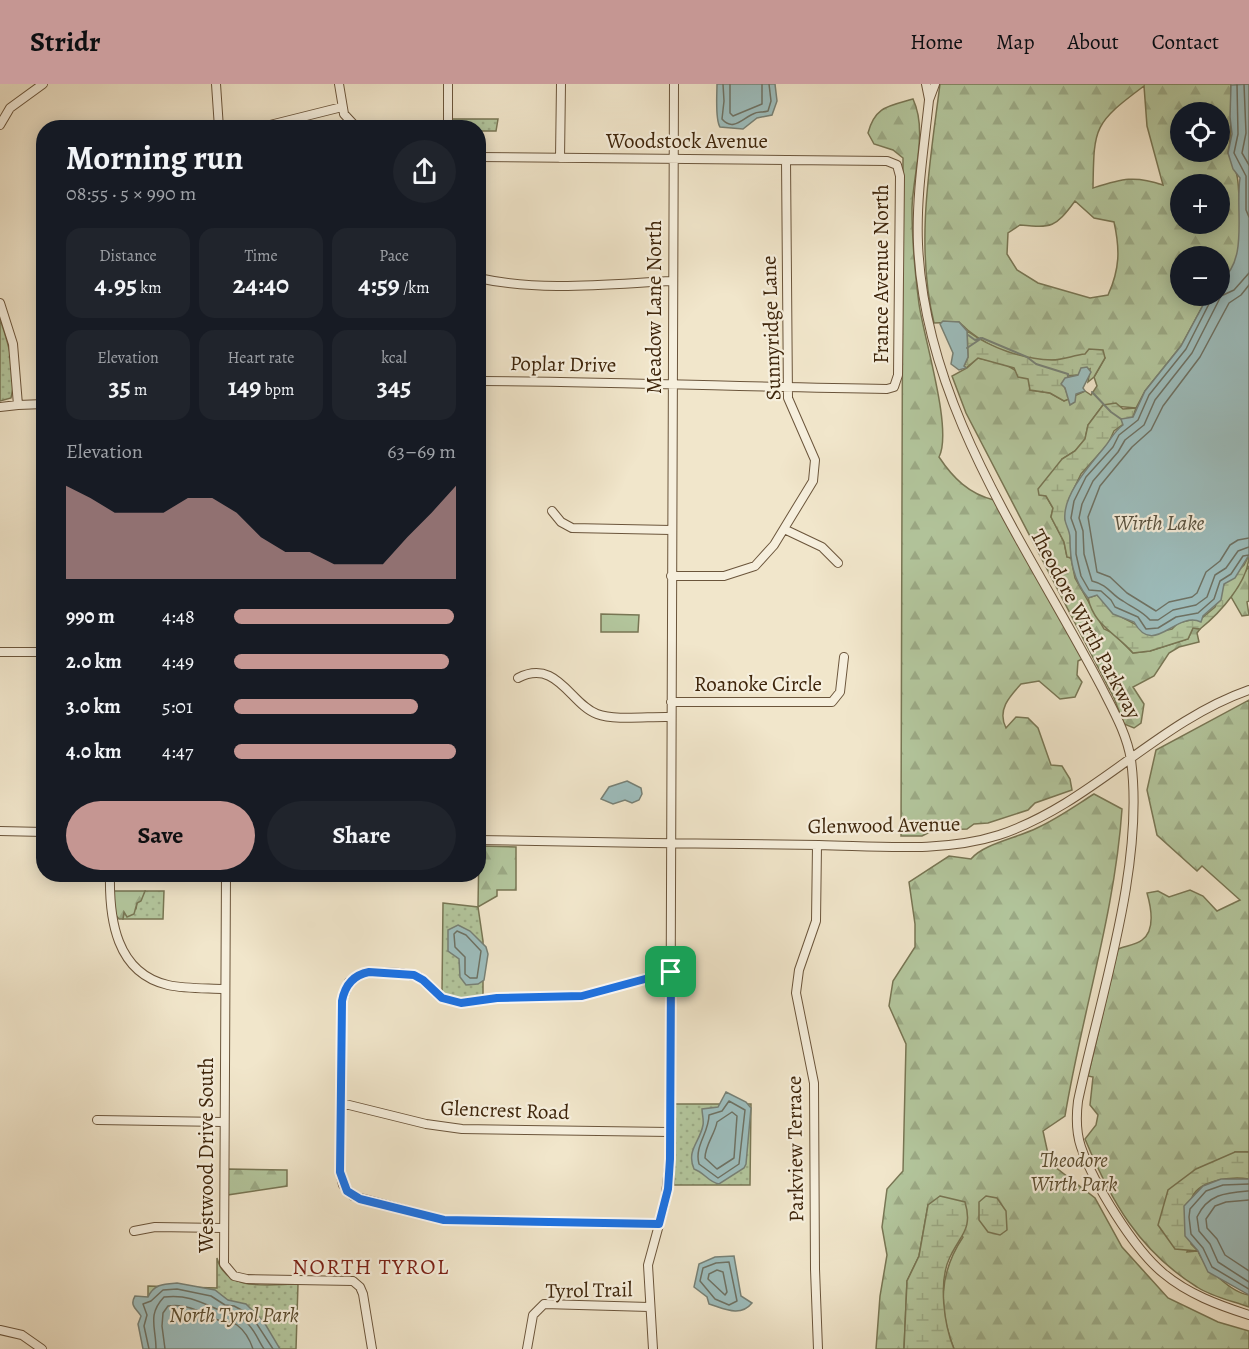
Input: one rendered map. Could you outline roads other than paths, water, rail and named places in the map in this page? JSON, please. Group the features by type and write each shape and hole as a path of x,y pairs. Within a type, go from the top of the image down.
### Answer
{"street":[{"path":"1,123 10,108 43,84"},
{"path":"216,84 218,120"},
{"path":"339,84 342,106 348,120"},
{"path":"448,84 448,120"},
{"path":"560,158 561,84"},
{"name":"Meadow Lane North","path":"671,717 674,84"},
{"name":"Theodore Wirth Parkway","path":"926,84 929,100"},
{"name":"Theodore Wirth Parkway","path":"935,84 929,100 917,212 918,246 926,313 943,381 974,454 1122,728 1131,758 1134,832 1118,926 1078,1101 1078,1135 1100,1184 1132,1240 1148,1259 1171,1279 1198,1295 1249,1315"},
{"path":"289,120 342,106"},
{"name":"Woodstock Avenue","path":"486,157 887,161 894,163"},
{"name":"Sunnyridge Lane","path":"671,576 724,576 747,570 768,554 810,487 815,467 810,446 789,405 787,388 786,160"},
{"name":"France Avenue North","path":"894,163 899,169 900,176 898,375 894,387"},
{"path":"486,279 530,285 601,286 672,280"},
{"path":"0,303 13,344 18,405"},
{"name":"Poplar Drive","path":"486,381 604,381 672,386 787,388 887,389 894,387"},
{"path":"0,407 36,404"},
{"path":"552,511 561,522 572,528 671,530"},
{"path":"784,529 822,547 837,563"},
{"path":"0,652 36,652"},
{"name":"Roanoke Circle","path":"671,702 832,702 840,692 844,657"},
{"path":"518,678 535,674 552,678 599,715 671,717 670,1132 668,1189 648,1265 652,1349"},
{"name":"Glenwood Avenue","path":"486,840 938,845 986,839 1039,818 1068,802 1204,711 1249,690"},
{"path":"0,831 36,832"},
{"name":"Parkview Terrace","path":"817,845 816,921 799,970 796,993 814,1083 815,1290 818,1349"},
{"path":"110,882 113,928 131,960 146,974 161,983 225,989"},
{"name":"Westwood Drive South","path":"226,882 222,1228 223,1259 226,1269 234,1276 247,1279 349,1280 357,1283 363,1294 372,1349"},
{"path":"659,1224 444,1220 352,1196 344,1185 340,1172 342,1001 349,982 361,974 414,975 423,980 442,998 461,1003 497,998 582,996 671,972"},
{"name":"Glencrest Road","path":"341,1103 426,1124 462,1129 670,1132"},
{"path":"97,1120 223,1122"},
{"path":"134,1231 155,1227 222,1228"},
{"name":"Tyrol Trail","path":"527,1349 532,1315 544,1305 649,1307"},
{"path":"0,1330 22,1335 42,1349"}],"water":[{"path":"717,84 775,84 777,101 772,115 757,118 743,129 720,127 717,113"},
{"name":"Wirth Lake","path":"1249,84 1249,555 1235,578 1224,584 1221,600 1203,616 1201,622 1192,620 1183,622 1157,635 1149,636 1142,632 1134,622 1113,614 1097,595 1088,598 1083,591 1073,570 1065,511 1078,482 1114,433 1123,425 1121,419 1133,417 1145,391 1181,346 1203,306 1230,306 1230,270 1238,248 1240,178 1233,169 1230,159 1231,85"},
{"path":"943,321 959,322 967,331 968,357 964,366 966,368 959,370 951,364 953,353 940,324"},
{"path":"1087,367 1091,372 1083,388 1085,391 1076,394 1075,402 1070,405 1065,388 1061,384 1065,378 1078,375 1081,368"},
{"path":"627,781 641,788 642,794 639,800 632,803 625,800 613,804 601,799 609,787"},
{"path":"458,925 470,931 486,947 488,954 484,980 478,984 466,985 460,977 459,959 448,951 448,930"},
{"path":"726,1092 746,1102 751,1108 746,1164 744,1168 719,1184 694,1169 692,1156 703,1125 702,1109 718,1107"},
{"path":"1221,1179 1249,1179 1249,1295 1208,1272 1198,1251 1185,1236 1184,1206 1203,1186"},
{"path":"734,1256 741,1296 752,1303 747,1308 737,1311 709,1304 707,1297 694,1287 699,1264 715,1257"},
{"name":"North Tyrol Park","path":"177,1283 215,1290 228,1300 246,1304 264,1322 280,1349 143,1349 138,1324 141,1316 133,1305 133,1299 135,1296 148,1297 156,1287 164,1284"}],"waterway":[{"path":"968,335 975,340 981,338"},
{"path":"967,348 982,338 1027,357 1036,364 1068,374 1068,376"},
{"path":"1092,392 1121,419"}],"district":[{"name":"NORTH TYROL","path":"371,1266"}],"park label":[{"name":"Theodore Wirth Park","path":"1074,1172"}]}
